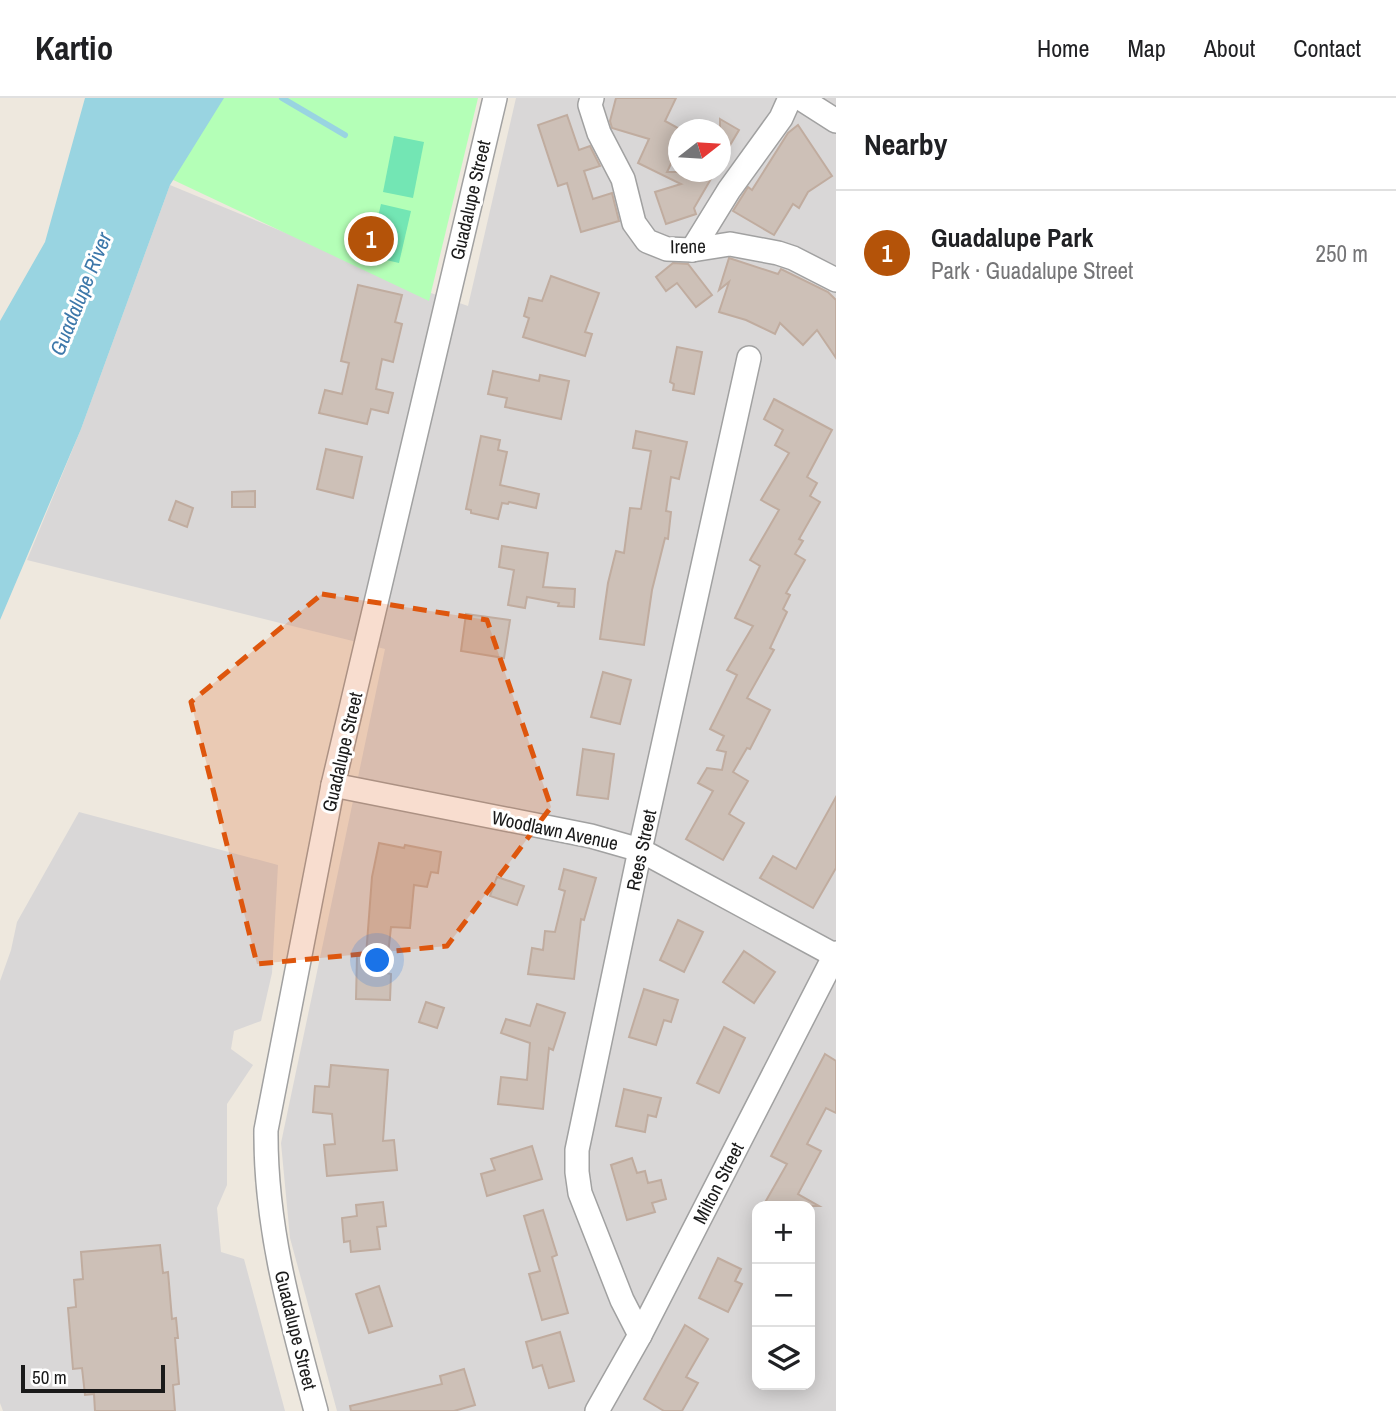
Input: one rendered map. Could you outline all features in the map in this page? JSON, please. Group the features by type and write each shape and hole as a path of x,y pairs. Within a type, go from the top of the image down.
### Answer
{"street":[{"name":"Guadalupe Street","path":"316,1411 288,1306 273,1235 266,1177 266,1130 333,785 495,98"},
{"name":"Irene","path":"592,98 590,105 599,133 623,179 634,223 647,241 667,249 692,250 730,244 778,253 836,280"},
{"path":"692,250 729,190 781,118 790,98"},
{"path":"800,98 836,121"},
{"name":"Rees Street","path":"640,1335 622,1300 585,1205 577,1171 581,1129 749,358"},
{"name":"Woodlawn Avenue","path":"333,785 591,836 640,850 835,955"},
{"name":"Milton Street","path":"597,1411 640,1335 835,955"}],"highlighted area":[{"path":"322,594 487,620 551,807 447,946 257,964 191,702"}],"shaded area":[{"path":"516,98 836,98 836,1411 337,1411 290,1238 281,1143 385,649 27,560 81,429 170,185 468,306"},
{"path":"79,812 278,865 272,973 261,1021 234,1031 231,1049 253,1065 227,1104 227,1185 217,1208 221,1252 244,1259 285,1411 3,1411 0,1403 0,981 17,922"}],"green space":[{"path":"204,98 478,98 429,301 167,177"},
{"path":"394,136 424,142 413,198 383,192"},
{"path":"381,204 411,211 399,263 369,256"}],"water":[{"name":"Guadalupe River","path":"85,98 224,98 170,185 81,429 0,620 0,321 45,242"}],"building":[{"path":"616,98 676,98 665,121 668,123 668,178 638,163 649,139 612,128 610,121"},
{"path":"567,115 579,150 590,146 600,166 584,171 593,199 612,193 619,221 581,232 567,183 558,186 538,125"},
{"path":"731,125 739,130 731,143"},
{"path":"798,125 832,176 808,192 799,208 793,204 774,235 733,211 748,187 752,190 788,133"},
{"path":"677,182 709,182 694,208 696,214 666,224 655,192 681,184"},
{"path":"729,258 778,274 781,269 828,292 836,300 836,358 817,330 803,345 780,323 775,334 746,320 719,312 729,282 719,290"},
{"path":"673,263 688,264 712,295 696,307 677,283 666,291 656,277"},
{"path":"551,276 599,293 585,332 592,334 585,356 523,337 529,318 524,316 529,298 542,301"},
{"path":"358,285 402,295 395,322 402,324 393,362 382,359 376,389 393,393 388,413 371,409 367,424 319,413 325,390 342,394 349,363 341,361"},
{"path":"677,347 702,352 694,394 673,390 674,384 670,382"},
{"path":"493,371 539,381 540,375 569,381 561,419 505,407 507,398 488,394"},
{"path":"774,399 832,430 807,477 817,483 810,496 820,502 799,539 803,541 795,554 805,560 786,593 790,595 783,609 787,612 770,648 774,650 747,698 770,710 750,749 747,748 733,772 748,781 729,814 744,823 723,860 686,839 713,791 698,783 707,768 722,770 726,752 717,750 724,736 710,729 737,675 727,670 753,626 735,618 760,566 750,560 779,510 761,500 789,453 775,445 783,430 764,419"},
{"path":"636,431 687,442 679,479 671,477 666,511 671,512 668,539 665,538 652,590 644,645 600,639 608,583 616,551 624,553 630,508 641,509 651,451 633,448"},
{"path":"481,436 500,440 498,450 507,452 500,485 539,494 536,508 502,503 498,519 471,513 471,510 466,509"},
{"path":"326,449 362,457 353,498 317,489"},
{"path":"255,491 255,507 232,507 232,492"},
{"path":"176,501 193,508 187,527 169,520"},
{"path":"502,546 548,553 543,587 575,589 574,607 558,606 559,603 527,597 525,608 508,605 514,570 499,567"},
{"path":"466,614 510,620 504,658 461,651"},
{"path":"603,672 631,680 620,724 591,717"},
{"path":"583,749 614,754 608,799 577,795"},
{"path":"836,797 836,868 813,908 760,878 773,856 796,869"},
{"path":"379,843 441,852 438,873 431,872 427,887 414,885 410,928 391,927 386,973 391,974 390,1000 356,999 357,956 366,956 372,877"},
{"path":"564,869 596,878 584,920 581,919 574,979 528,974 532,948 543,950 545,931 555,932 565,891 559,889"},
{"path":"497,877 524,886 517,905 490,896"},
{"path":"678,920 703,932 684,972 660,960"},
{"path":"744,951 775,972 754,1003 723,982"},
{"path":"644,989 678,1000 671,1022 664,1020 656,1045 629,1037"},
{"path":"426,1002 444,1008 437,1028 419,1022"},
{"path":"537,1004 565,1013 553,1050 549,1048 543,1109 498,1104 501,1077 527,1080 530,1043 501,1033 506,1019 530,1026"},
{"path":"724,1027 745,1038 719,1093 697,1083"},
{"path":"825,1054 836,1061 836,1113 826,1108 807,1144 821,1151 798,1194 810,1201 766,1201 787,1164 771,1156"},
{"path":"331,1065 388,1070 383,1141 394,1140 397,1170 327,1176 324,1145 335,1144 332,1114 313,1112 315,1086 329,1087"},
{"path":"624,1089 661,1098 656,1117 648,1115 645,1132 616,1126"},
{"path":"532,1146 542,1179 487,1196 481,1174 495,1170 491,1159"},
{"path":"632,1158 637,1173 645,1171 648,1183 661,1180 666,1199 652,1203 655,1212 627,1220 611,1165"},
{"path":"383,1202 386,1226 377,1227 380,1249 351,1252 350,1241 344,1242 342,1218 357,1216 356,1205"},
{"path":"543,1210 557,1255 552,1257 568,1313 542,1320 529,1274 540,1271 524,1216"},
{"path":"160,1245 163,1273 168,1272 172,1319 176,1318 178,1338 175,1338 179,1384 173,1385 175,1411 95,1411 94,1394 85,1395 82,1368 73,1369 68,1308 76,1307 74,1280 83,1279 81,1252"},
{"path":"718,1258 741,1269 735,1281 742,1284 728,1312 699,1298"},
{"path":"379,1286 392,1326 369,1333 356,1294"},
{"path":"685,1325 708,1339 686,1377 698,1383 682,1411 664,1411 644,1399"},
{"path":"560,1332 574,1381 549,1388 542,1365 533,1368 526,1342"},
{"path":"464,1369 475,1405 454,1411 351,1411 350,1406 442,1384 440,1376"}],"waterway":[{"path":"282,98 345,135"}],"place":[{"name":"Guadalupe Park","path":"371,239"}]}
